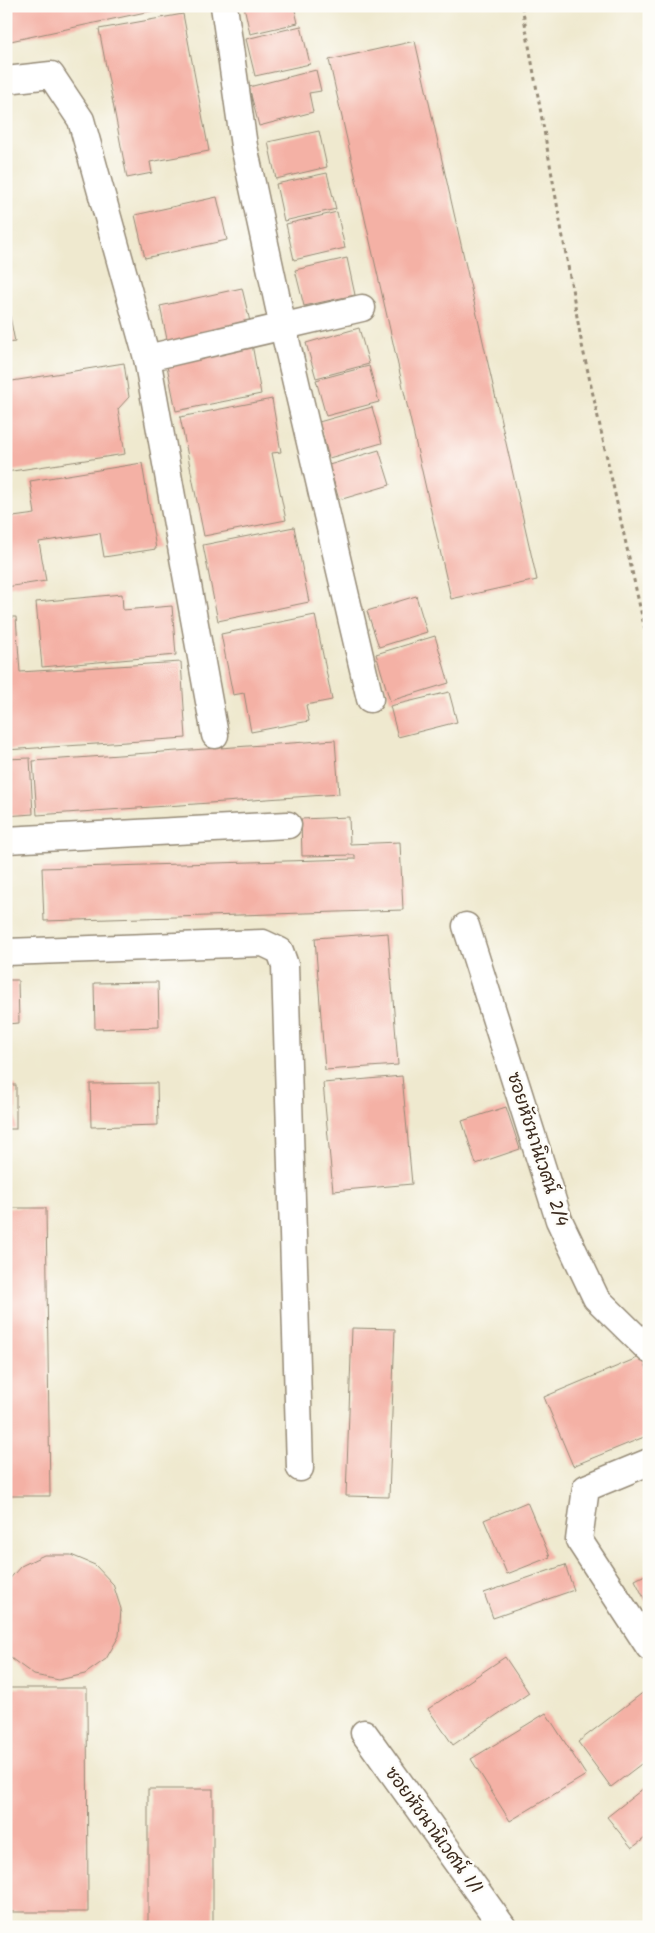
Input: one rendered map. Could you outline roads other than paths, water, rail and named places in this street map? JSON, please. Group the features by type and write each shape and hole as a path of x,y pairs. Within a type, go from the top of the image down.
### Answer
{"street":[{"path":"224,6 244,146 283,328 370,700"},
{"path":"6,80 51,75 81,120 146,358 215,735"},
{"path":"146,358 283,328 362,308"},
{"path":"6,840 288,825"},
{"name":"ซอยหัชนานิเวศน์ 2/4","path":"466,926 559,1220 596,1298 649,1350"},
{"path":"6,952 263,943 280,951 285,966 300,1468"},
{"path":"649,1462 586,1488 578,1540 649,1647"},
{"name":"ซอยหัชนานิเวศน์ 1/1","path":"364,1733 503,1927"}]}
